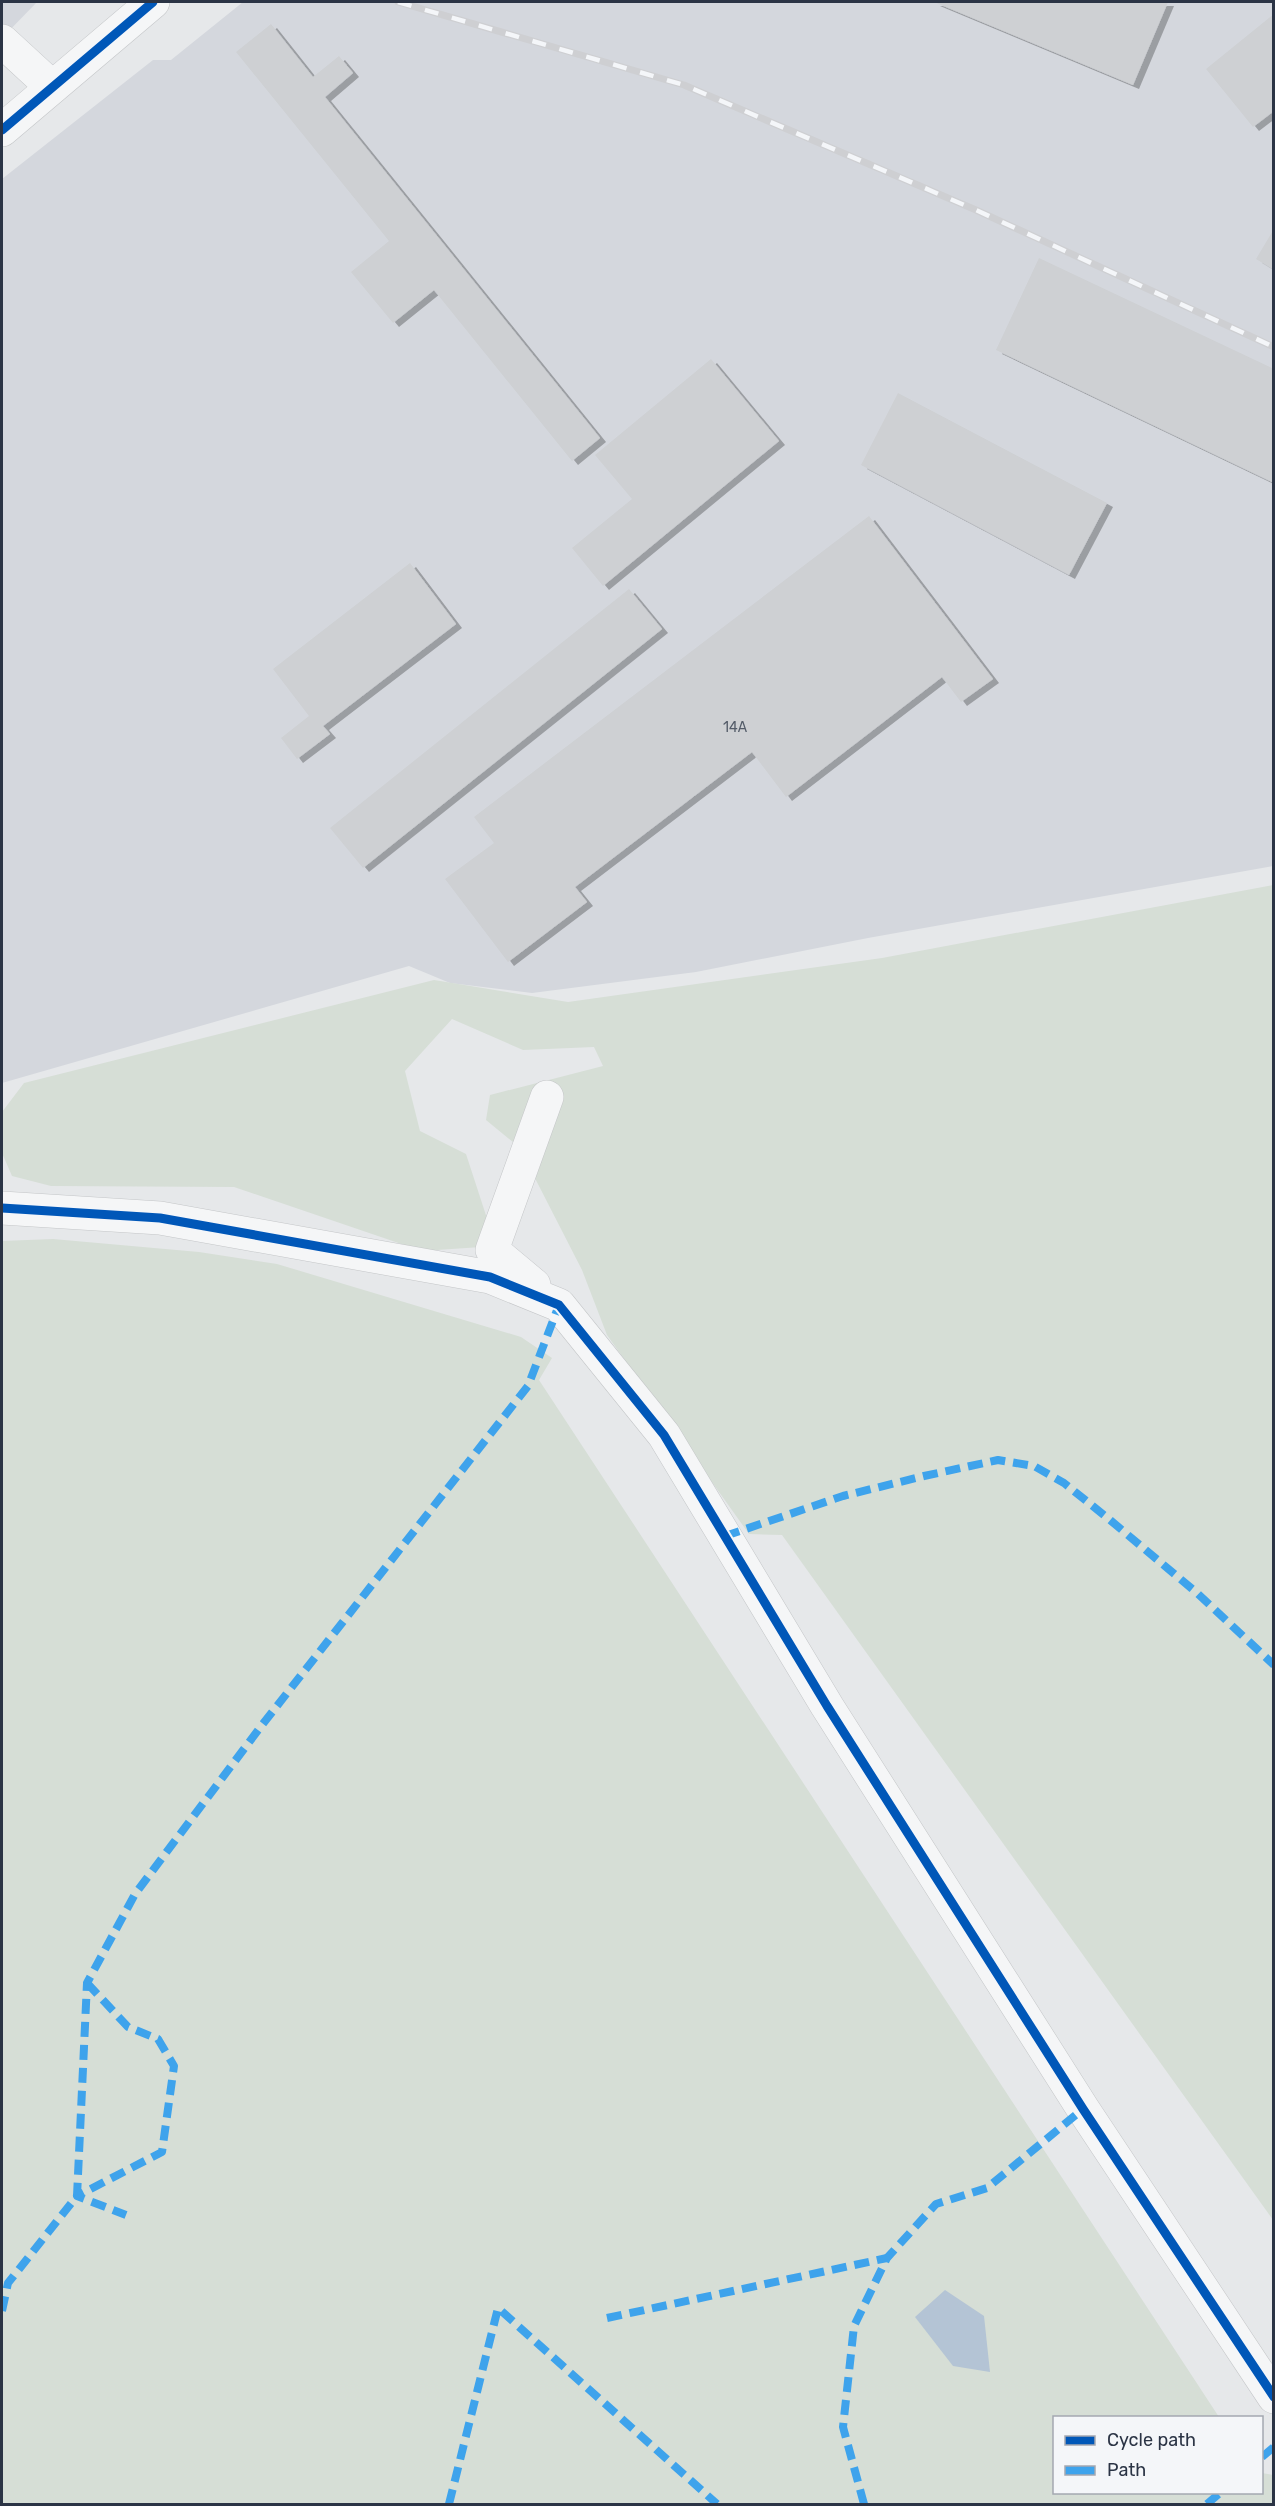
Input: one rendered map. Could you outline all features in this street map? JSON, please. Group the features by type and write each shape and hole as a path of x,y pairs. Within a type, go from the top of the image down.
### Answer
{"street":[{"path":"2,130 153,2"},
{"path":"2,42 16,52 52,87"},
{"path":"546,1097 492,1250 559,1305 664,1435 846,1736 1083,2109 1274,2397"},
{"path":"2,1208 160,1218 490,1277 559,1305"}],"shaded area":[{"path":"2,2 37,2 2,38"},
{"path":"243,2 1273,2 1273,866 868,938 696,972 532,993 450,983 409,966 2,1083 2,179 153,60 171,60"},
{"path":"1273,885 1273,2220 782,1535 749,1534 607,1335 582,1270 519,1147 486,1120 490,1095 603,1066 594,1047 523,1050 452,1019 405,1071 420,1131 466,1154 496,1246 422,1251 234,1187 51,1186 12,1176 2,1153 2,1112 24,1083 434,980 568,1002 882,958"},
{"path":"53,1239 199,1252 277,1264 521,1337 552,1358 539,1380 1218,2416 1053,2416 1053,2494 1263,2494 1263,2473 1273,2475 1273,2504 2,2504 2,1241"}],"water":[{"path":"945,2290 984,2316 990,2372 953,2366 915,2317"}],"building":[{"path":"934,2 1168,2 1133,85"},
{"path":"1274,14 1274,111 1253,127 1206,69"},
{"path":"271,24 313,77 339,56 353,73 325,97 600,438 572,461 434,290 393,323 351,272 389,241 236,52"},
{"path":"1274,229 1274,270 1256,259"},
{"path":"1039,258 1274,369 1274,483 996,350"},
{"path":"711,359 779,441 603,586 572,548 632,499 595,455"},
{"path":"898,393 1107,503 1069,575 861,465"},
{"path":"869,516 993,679 961,702 942,677 786,797 752,752 575,887 587,902 508,962 445,879 494,843 474,817"},
{"path":"410,563 456,624 323,726 330,734 297,759 281,738 309,716 273,669"},
{"path":"629,589 662,629 363,868 330,828"}],"railway":[{"path":"398,2 684,85 976,210 1274,347"}],"marked path":[{"path":"2,2311 8,2283 77,2196 87,1983 135,1894 262,1725 528,1386 559,1305"},
{"path":"725,1536 843,1496 924,1476 998,1460 1034,1466 1064,1483 1110,1520 1197,1593 1274,1665"},
{"path":"87,1983 128,2027 158,2039 174,2066 162,2152 77,2196 126,2215"},
{"path":"864,2504 843,2427 854,2326 887,2258 936,2204 987,2188 1083,2109"},
{"path":"607,2318 887,2258"},
{"path":"449,2504 498,2308 717,2504"},
{"path":"1263,2456 1274,2447"},
{"path":"1207,2504 1219,2494"}],"cycle path":[{"path":"2,130 153,2"},
{"path":"2,1208 160,1218 490,1277 559,1305 664,1435 827,1706 1083,2109 1274,2397"}]}
